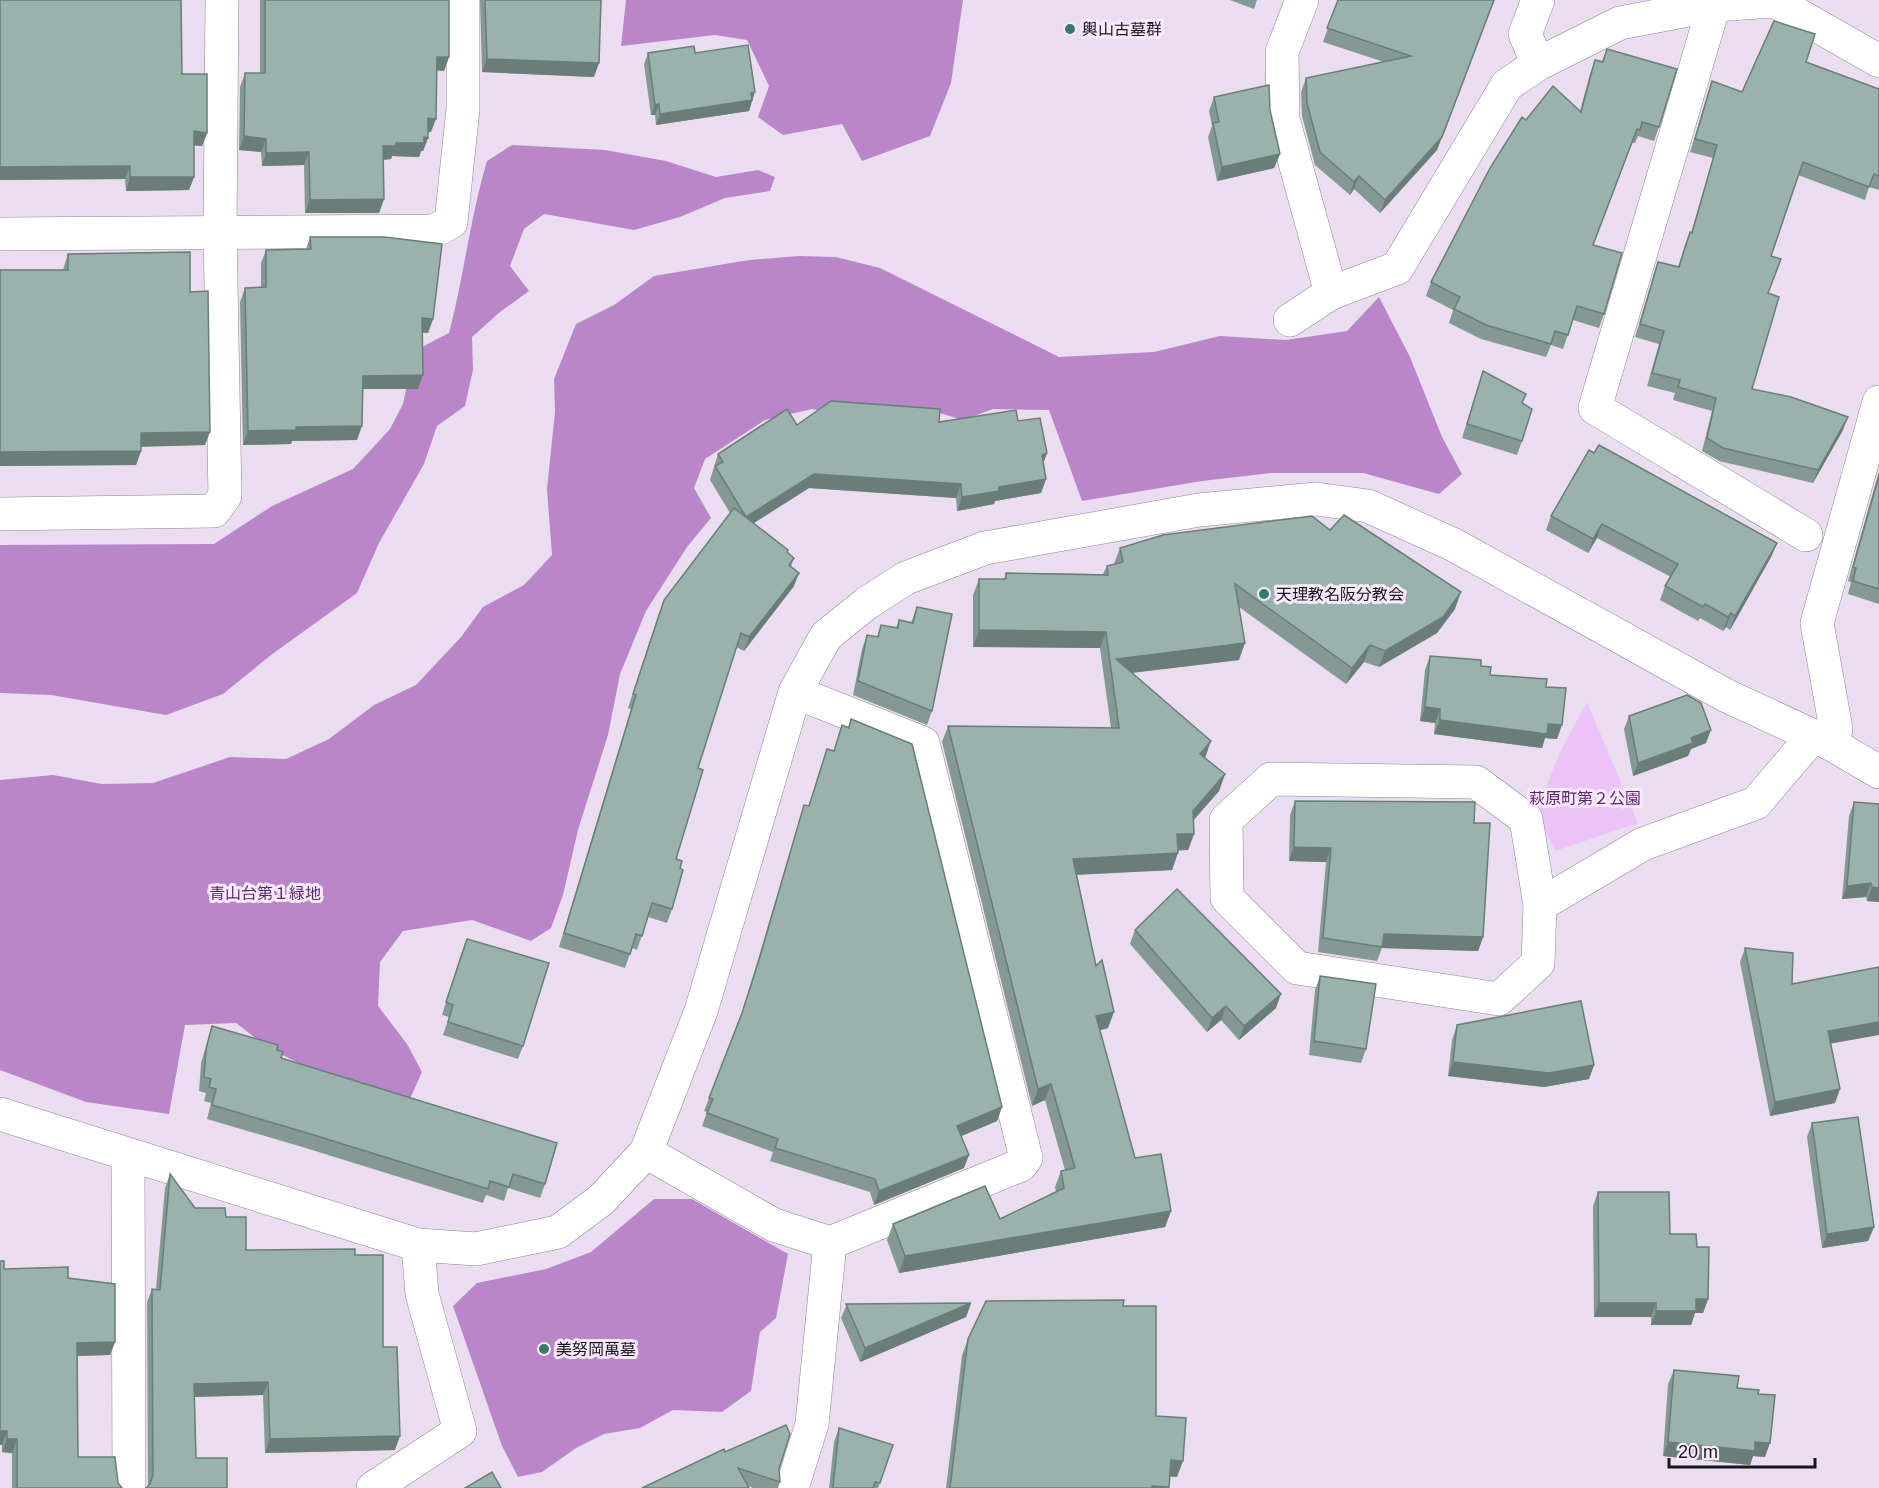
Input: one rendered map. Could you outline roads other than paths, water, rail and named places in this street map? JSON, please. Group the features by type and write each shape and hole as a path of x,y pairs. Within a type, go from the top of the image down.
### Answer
{"street":[{"path":"0,514 214,511 225,496 220,231 222,0"},
{"path":"0,234 435,231 451,222 463,109 463,0"},
{"path":"1302,0 1282,52 1282,119 1331,293"},
{"path":"1538,0 1526,34 1538,64"},
{"path":"1290,321 1331,293 1397,268 1507,85 1538,64 1620,23 1713,5 1774,1 1879,61"},
{"path":"1713,5 1595,408 1806,535"},
{"path":"1540,905 1643,844 1756,804 1836,729 1817,623 1879,402"},
{"path":"0,1114 418,1245 476,1249 558,1232 601,1200 646,1152 701,1011 795,692 826,636 906,578 996,546 1198,510 1316,499 1368,506 1454,544 1727,696 1823,741 1879,772"},
{"path":"646,1152 774,1225 830,1243 1021,1165 1026,1158 923,743 795,692"},
{"path":"1271,779 1476,782 1526,819 1540,905 1538,963 1499,999 1297,968 1227,898 1226,820 1271,779"},
{"path":"128,1156 129,1488"},
{"path":"792,1488 812,1424 830,1243"},
{"path":"373,1488 460,1431 422,1294 418,1245"}],"place":[{"name":"輿山古墓群","path":"1070,29"},
{"name":"天理教名阪分教会","path":"1264,594"},
{"name":"美努岡萬墓","path":"544,1349"}],"park label":[{"name":"萩原町第２公園","path":"1585,798"},
{"name":"青山台第１緑地","path":"265,893"}]}
